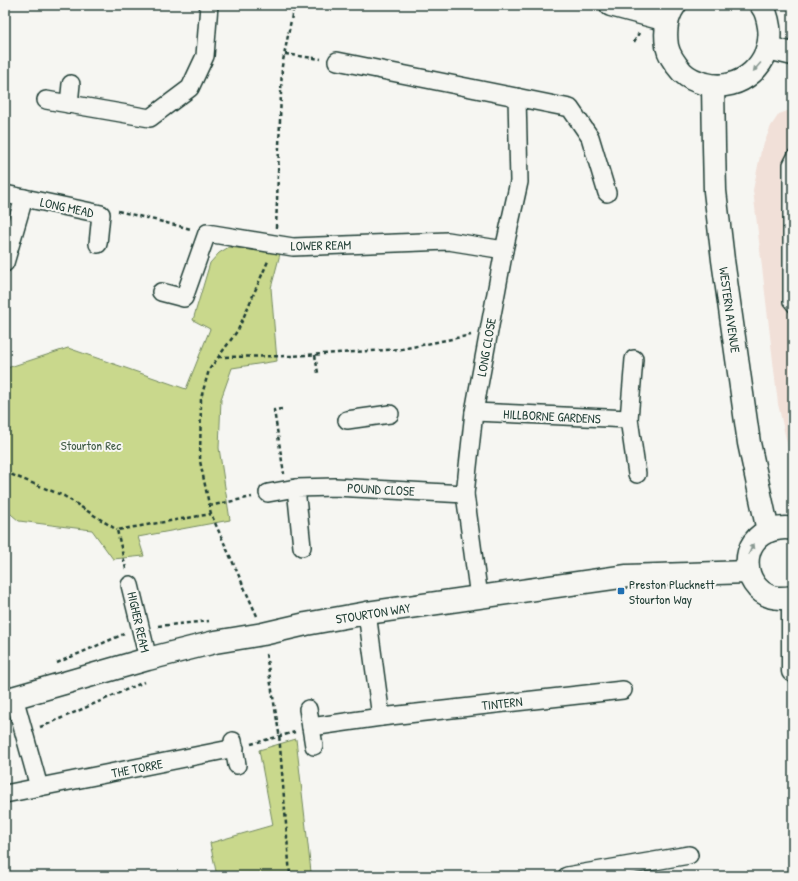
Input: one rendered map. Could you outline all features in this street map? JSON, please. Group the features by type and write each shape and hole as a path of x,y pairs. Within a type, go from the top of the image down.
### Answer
{"street":[{"path":"46,100 150,118 190,88 205,56 209,5"},
{"path":"611,5 671,13 666,35 668,50 675,64 685,75 698,83 713,86 731,85 748,77 761,64 768,48 770,34 768,20 761,5"},
{"path":"768,48 793,54"},
{"path":"337,61 570,108 590,136 607,193"},
{"path":"69,104 71,84"},
{"name":"WESTERN AVENUE","path":"713,86 715,191 723,260 749,443 768,531"},
{"name":"LONG CLOSE","path":"479,598 465,494 474,412 504,250 519,182 517,97"},
{"name":"LONG MEAD","path":"5,194 104,211 98,244"},
{"path":"5,263 24,198"},
{"path":"161,292 184,298 206,233"},
{"name":"LOWER REAM","path":"206,233 293,247 448,241 504,250"},
{"path":"634,359 629,419 637,474"},
{"name":"HILLBORNE GARDENS","path":"474,412 629,419"},
{"path":"346,420 390,414"},
{"name":"POUND CLOSE","path":"268,494 291,489 335,486 465,494"},
{"path":"291,489 302,547"},
{"path":"793,529 779,528 768,531 760,536 753,543 747,562 748,572 753,582 761,591 771,597 782,599 793,597"},
{"name":"STOURTON WAY","path":"10,698 148,659 215,642 263,634 306,624 627,576 748,572"},
{"name":"HIGHER REAM","path":"130,585 148,659"},
{"path":"793,604 793,671"},
{"path":"368,614 381,717"},
{"name":"TINTERN","path":"311,727 381,717 623,690"},
{"path":"10,698 24,732 39,787"},
{"path":"308,709 314,746"},
{"path":"234,745 237,765"},
{"name":"THE TORRE","path":"5,794 234,745"},
{"path":"567,876 618,872 689,855"}],"lane":[{"path":"793,154 788,164 788,302 793,308"}],"path":[{"path":"290,876 279,736 263,634 257,617 211,514 200,461 201,398 209,370 238,330 276,244 282,66 294,5"},
{"path":"285,54 337,61"},
{"path":"104,211 206,233"},
{"path":"217,357 316,355 402,349 489,331"},
{"path":"316,355 318,373"},
{"path":"282,409 274,410 291,489"},
{"path":"5,472 64,496 117,530 211,514"},
{"path":"209,506 268,494"},
{"path":"117,530 130,585"},
{"path":"24,732 48,724 152,679 148,659"},
{"path":"234,745 279,736 311,727"}],"shaded area":[{"path":"793,109 793,462 789,452 778,404 753,190 761,151 771,126 779,114"}],"green space":[{"name":"Stourton Rec","path":"229,247 280,254 271,288 277,361 232,368 221,399 219,448 230,520 138,537 144,556 113,559 92,530 19,521 5,509 5,360 7,368 68,348 186,389 210,329 193,320 210,263 219,253"},
{"path":"296,739 311,872 327,876 217,876 210,843 273,825 259,750"}],"place":[{"name":"Preston Plucknett Stourton Way","path":"621,591"}]}
